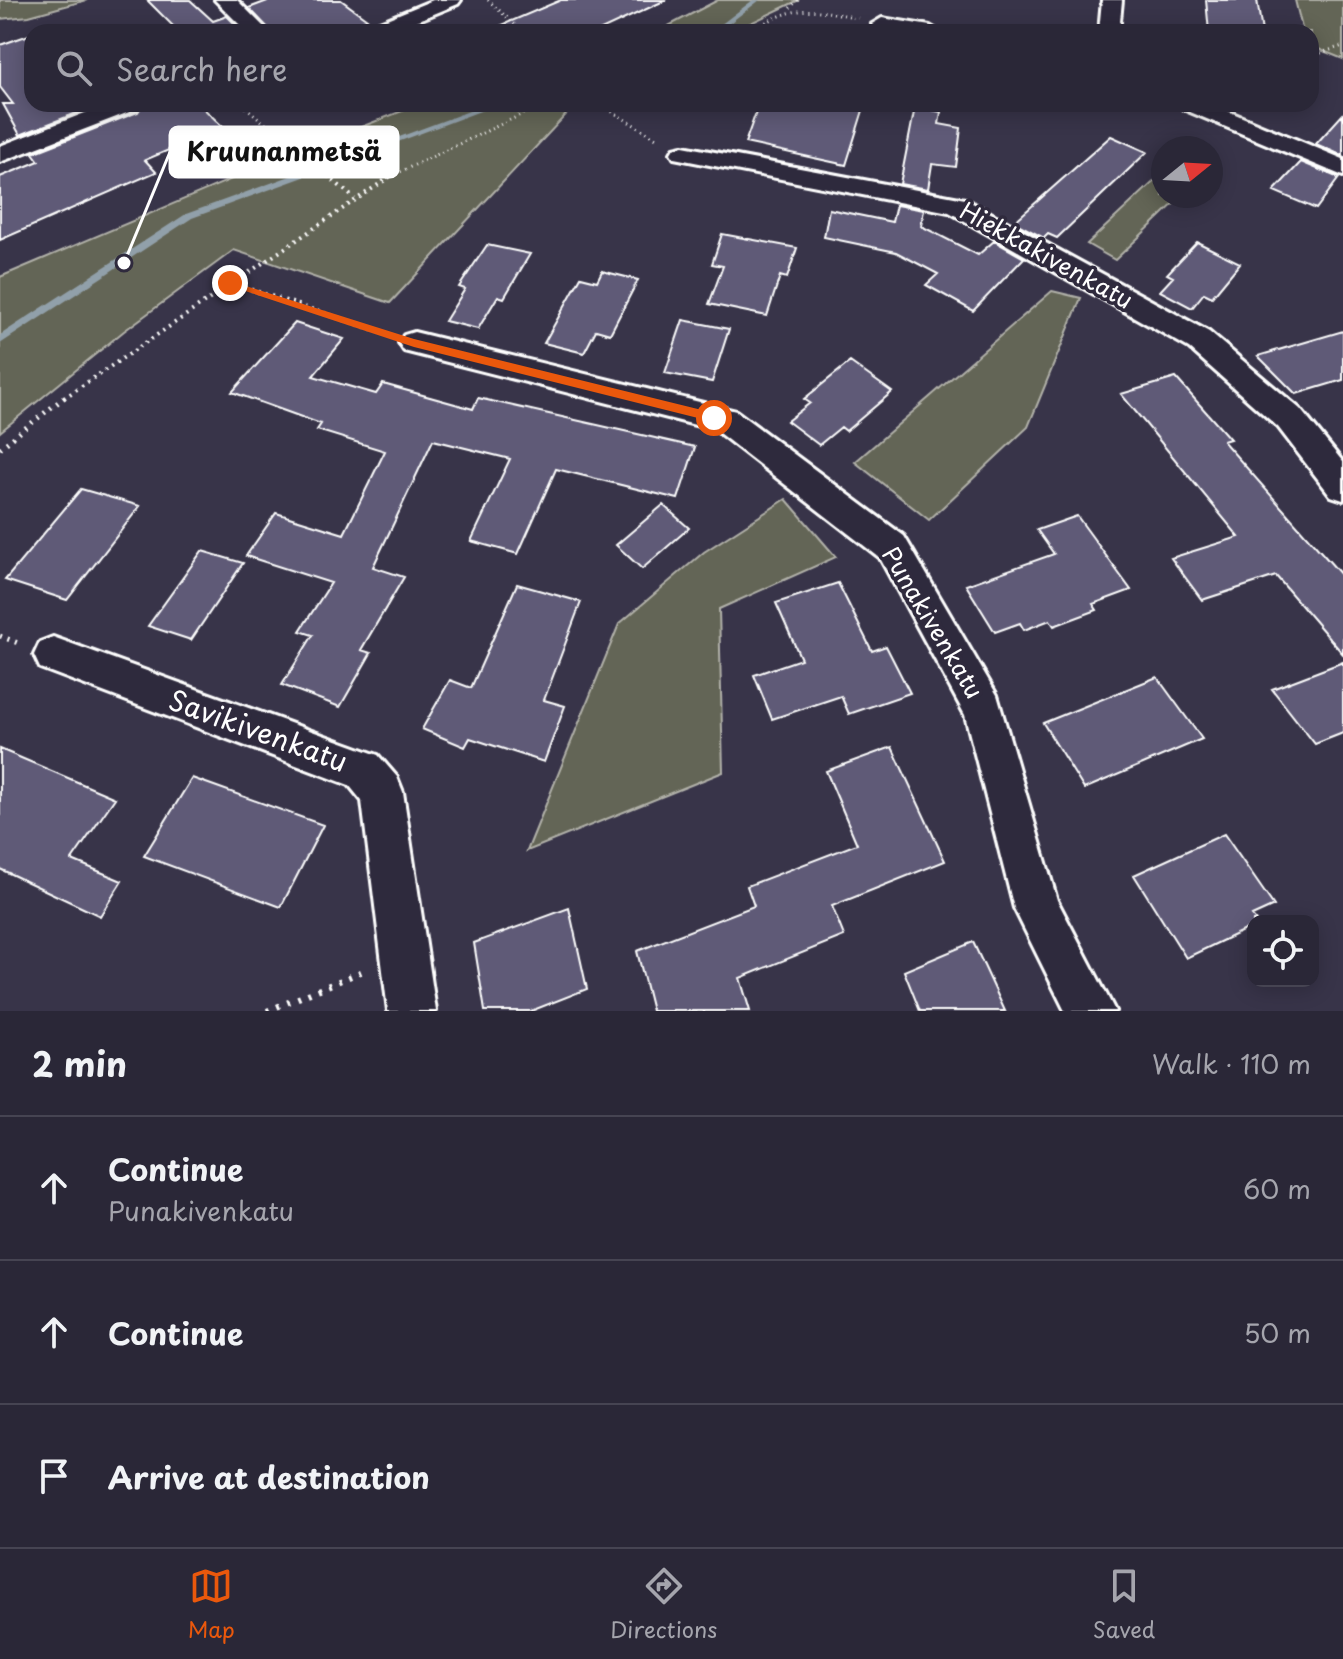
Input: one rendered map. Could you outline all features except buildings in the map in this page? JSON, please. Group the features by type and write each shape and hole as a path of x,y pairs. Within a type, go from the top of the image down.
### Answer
{"street":[{"path":"225,0 250,24"},
{"path":"392,24 451,0"},
{"path":"1110,24 1112,0"},
{"path":"0,155 109,112"},
{"path":"1210,112 1343,168"},
{"name":"Hiekkakivenkatu","path":"683,153 956,205 1199,340 1289,418 1343,486"},
{"name":"Punakivenkatu","path":"414,343 725,420 892,547 983,709 1037,908 1091,1011"},
{"name":"Savikivenkatu","path":"53,655 363,770 382,792 412,1011"}],"path":[{"path":"488,0 514,24"},
{"path":"763,24 790,9 798,0"},
{"path":"790,9 804,7 882,24"},
{"path":"1319,54 1343,46"},
{"path":"252,112 355,199"},
{"path":"0,448 69,394 387,178 527,112"},
{"path":"613,112 683,153"},
{"path":"230,283 414,343"},
{"path":"267,1011 405,954"}],"green space":[{"path":"0,0 87,0 29,16 0,19"},
{"path":"718,0 799,0 749,24 672,24"},
{"path":"1295,0 1343,0 1343,59 1319,49 1319,24 1301,24"},
{"path":"399,112 569,112 390,303 234,250 124,331 0,432 0,277 284,157"},
{"path":"1151,184 1151,208 1169,208 1115,260 1087,244"},
{"path":"1052,291 1081,298 1028,427 929,520 855,462"},
{"path":"786,499 836,557 719,609 723,772 527,851 619,624 704,552"}],"waterway":[{"path":"725,24 757,0"},
{"path":"336,162 473,112"},
{"path":"0,340 189,216 301,175"}],"place":[{"name":"Kruunanmetsä","path":"124,263"}],"route":[{"path":"230,283 414,343 714,418"}]}
